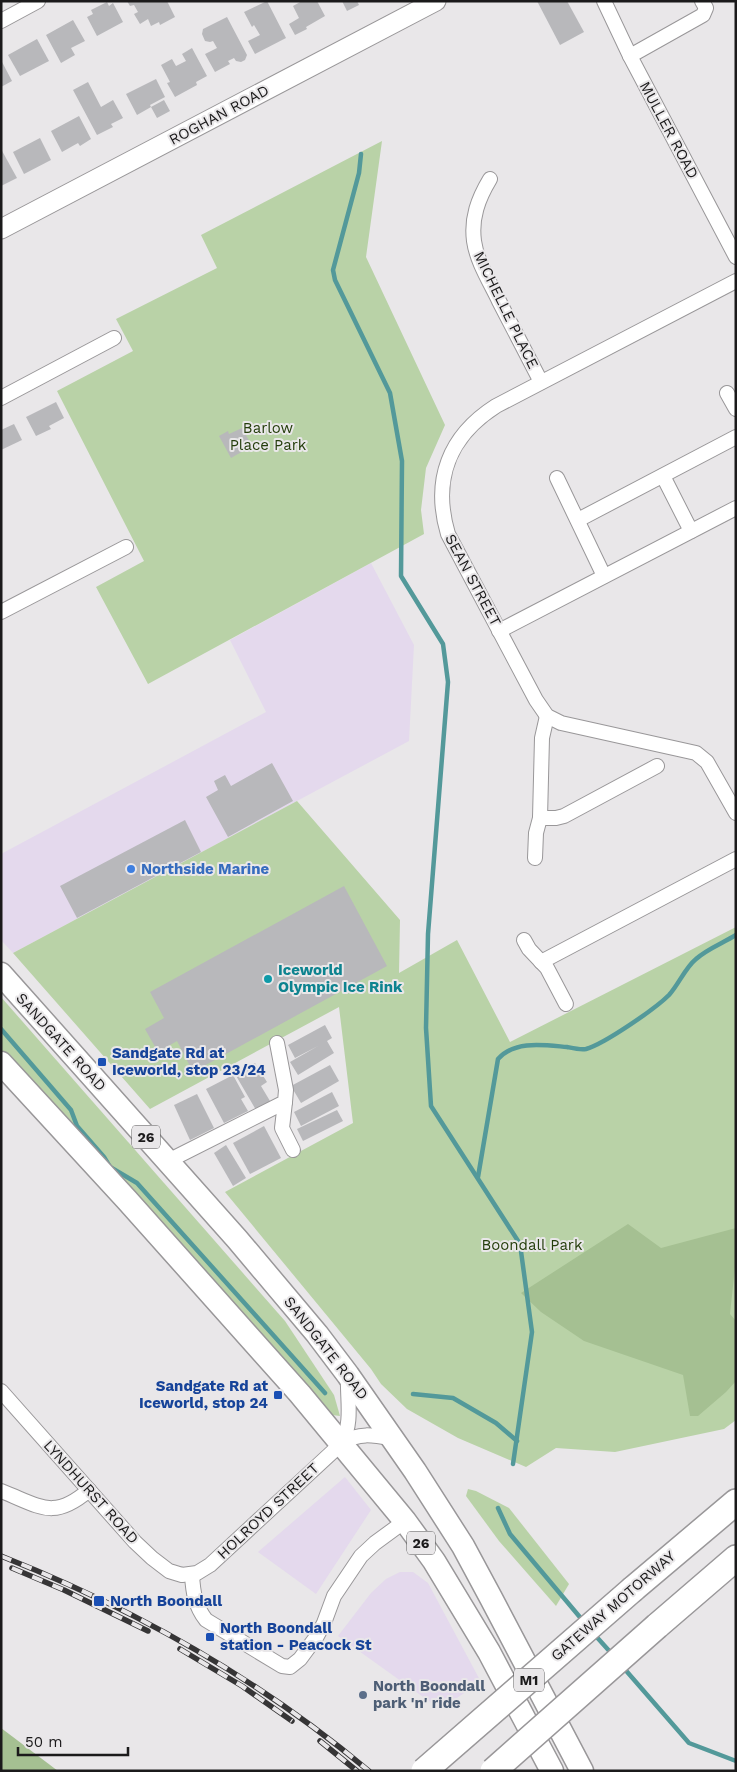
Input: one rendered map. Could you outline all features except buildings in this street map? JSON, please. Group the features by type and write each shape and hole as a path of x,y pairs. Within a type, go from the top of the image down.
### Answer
{"highway":[{"name":"SANDGATE ROAD","path":"1,974 290,1301 348,1375 393,1439 463,1546 582,1771"},
{"name":"26","path":"1,1063 134,1207 300,1394 405,1521 444,1577 489,1652 552,1771"},
{"name":"GATEWAY MOTORWAY","path":"424,1771 633,1588 736,1502"},
{"path":"493,1771 736,1558"}],"main road":[{"name":"ROGHAN ROAD","path":"1,230 436,1"}],"street":[{"path":"1,21 38,1"},
{"name":"MULLER ROAD","path":"604,1 630,56 736,257"},
{"path":"630,56 704,15 706,8 702,1"},
{"name":"MICHELLE PLACE","path":"490,179 477,203 474,216 476,250 488,278 542,382"},
{"name":"SEAN STREET","path":"547,716 536,700 448,534 442,508 443,474 456,445 473,423 483,414 736,281"},
{"path":"1,398 114,338"},
{"path":"727,393 736,409"},
{"path":"578,520 736,437"},
{"path":"662,476 691,531"},
{"path":"557,478 604,576"},
{"path":"500,631 736,508"},
{"path":"1,612 126,547"},
{"path":"535,858 536,833 540,818 542,738 547,716 561,723 696,753 707,762 736,813"},
{"path":"540,818 564,816 657,766"},
{"path":"541,962 736,859"},
{"path":"524,940 529,949 551,974 566,1004"},
{"path":"277,1043 286,1090 282,1128 293,1150"},
{"path":"168,1161 285,1102"},
{"path":"342,1443 347,1433 349,1421 348,1375"},
{"name":"LYNDHURST ROAD","path":"1,1390 135,1542 152,1558 169,1570 182,1575 192,1575"},
{"path":"342,1443 351,1437 360,1435 393,1439"},
{"name":"HOLROYD STREET","path":"192,1575 210,1565 342,1443"},
{"path":"1,1491 41,1506 55,1509 66,1506 89,1490"},
{"path":"192,1575 195,1600 206,1620 282,1666 290,1667 300,1659 317,1636 334,1596 361,1556 405,1521"}],"shaded area":[{"path":"371,563 414,645 409,741 13,953 1,940 1,854 266,712 230,640"},
{"path":"345,1477 371,1510 316,1594 258,1552"},
{"path":"400,1572 413,1572 428,1583 481,1682 440,1709 338,1636 371,1593 386,1579"}],"green space":[{"name":"Barlow Place Park","path":"382,141 366,257 445,425 426,468 421,510 424,534 148,684 96,587 144,561 57,391 133,351 116,319 217,268 201,235"},
{"name":"Boondall Park","path":"297,801 400,920 399,973 457,940 510,1042 736,927 736,1420 724,1429 615,1452 556,1448 526,1467 458,1438 407,1409 381,1384 371,1369 225,1192 353,1123 339,1007 150,1109 13,953"},
{"path":"1,997 285,1321 334,1395 340,1416 332,1415 1,1051"},
{"path":"628,1224 661,1248 736,1228 736,1258 730,1314 736,1321 736,1381 698,1416 690,1416 683,1375 584,1341 541,1312 521,1293"},
{"path":"468,1489 476,1491 509,1508 569,1584 556,1606 499,1541 466,1496"},
{"path":"1,1728 9,1734 58,1771 1,1771"}],"waterway":[{"path":"361,154 359,173 333,270 335,280 390,393 402,461 401,576 443,644 448,682 428,934 426,1028 431,1106 520,1244 532,1332 513,1464"},
{"path":"478,1177 498,1059 505,1053 521,1046 540,1045 576,1049 586,1049 594,1046 653,1009 673,991 689,967 700,955 736,935"},
{"path":"1,1029 71,1110 77,1126 104,1157 110,1167 137,1183 325,1393"},
{"path":"413,1394 453,1398 496,1423 517,1441"},
{"path":"498,1508 510,1534 584,1622"},
{"path":"594,1634 612,1654"},
{"path":"622,1666 689,1743 736,1761"}],"railway":[{"path":"1,1556 100,1599 194,1649 284,1706 369,1771"},
{"path":"12,1568 64,1590 148,1631"},
{"path":"180,1649 242,1686 292,1721"},
{"path":"320,1741 357,1771"}],"place":[{"name":"Northside Marine","path":"131,869"},
{"name":"Iceworld Olympic Ice Rink","path":"268,979"},
{"name":"Sandgate Rd at Iceworld, stop 23/24","path":"102,1062"},
{"name":"Sandgate Rd at Iceworld, stop 24","path":"278,1395"},
{"name":"North Boondall","path":"99,1601"},
{"name":"North Boondall station - Peacock St","path":"210,1637"},
{"name":"North Boondall park 'n' ride","path":"363,1695"}]}
